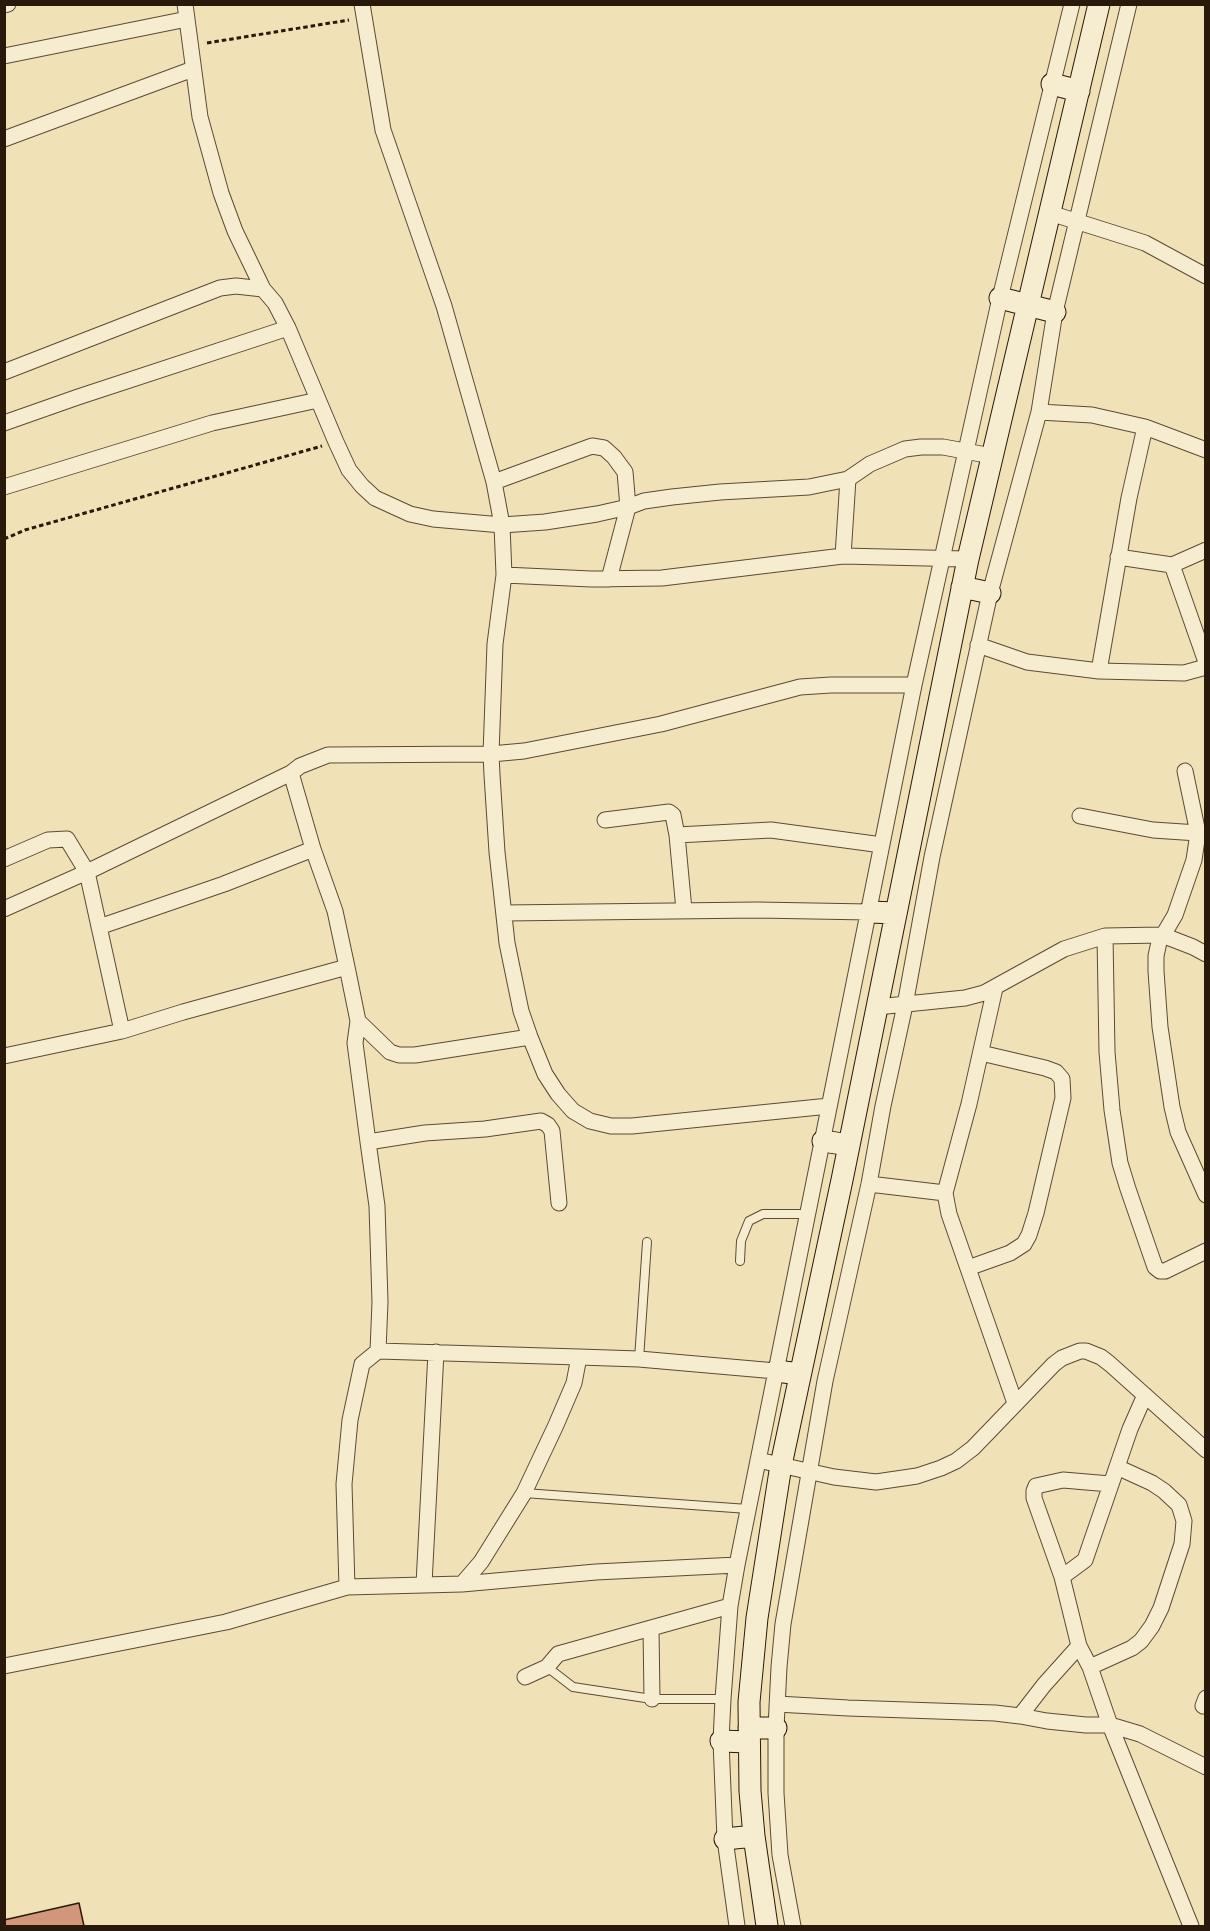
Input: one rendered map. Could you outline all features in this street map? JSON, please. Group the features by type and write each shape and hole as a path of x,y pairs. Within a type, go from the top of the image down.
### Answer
{"main road":[{"path":"767,1926 754,1836 749,1735 752,1662 757,1618 781,1465 849,1145 968,559 1100,4"},
{"path":"1052,84 1079,91"},
{"path":"1000,298 1055,312"},
{"path":"963,587 990,593"},
{"path":"869,912 896,913"},
{"path":"823,1141 849,1145"},
{"path":"776,1371 800,1374"},
{"path":"722,1742 776,1728"},
{"path":"725,1839 754,1836"}],"street":[{"path":"737,1926 725,1839 722,1742 730,1606 737,1565 914,685 1000,298 1072,4"},
{"path":"793,1926 780,1855 776,1728 783,1623 809,1472 825,1381 869,1184 905,1005 932,857 978,645 1039,412 1055,312 1129,4"},
{"path":"363,11 382,130 444,306 494,482 502,525 504,575 495,644 490,754 504,913 521,1011 530,1037 546,1074 558,1094 573,1110 590,1122 610,1126 632,1126 829,1106"},
{"path":"4,56 186,12 200,117 221,193 235,231 263,289 288,328 349,470 375,498 397,509 433,519 502,525 544,522 597,514 644,501 672,497 808,487 848,479 870,464 904,449 943,447 992,456"},
{"path":"4,140 193,69"},
{"path":"1050,213 1145,243 1206,276"},
{"path":"4,372 220,288 236,286 263,289"},
{"path":"4,423 288,328"},
{"path":"4,487 212,423 318,400"},
{"path":"1039,412 1092,415 1145,427 1206,450"},
{"path":"1099,671 1129,498 1145,427"},
{"path":"494,482 592,446 604,448 614,456 625,472 628,507 609,579"},
{"path":"843,556 848,479"},
{"path":"1118,557 1172,565 1206,550"},
{"path":"504,575 609,579 662,578 843,556 968,559"},
{"path":"1172,565 1206,662"},
{"path":"978,645 1027,662 1099,671 1184,673 1206,667"},
{"path":"4,909 87,872 291,773 300,766 328,755 490,754 524,751 661,724 800,687 914,685"},
{"path":"1185,771 1198,833 1194,860 1182,897 1157,948 1156,970 1160,1027 1168,1085 1178,1132 1206,1195"},
{"path":"291,773 313,849 335,911 358,1021 355,1044 377,1206 380,1302 378,1351"},
{"path":"605,820 669,812 672,815 677,835 684,910"},
{"path":"1080,816 1153,830 1198,833"},
{"path":"677,835 771,830 882,845"},
{"path":"4,859 48,840 67,839 87,872 123,1031"},
{"path":"99,927 224,884 313,849"},
{"path":"504,913 684,910 869,912"},
{"path":"877,1007 965,998 995,988 1064,949 1105,936 1162,935 1206,954"},
{"path":"1105,936 1107,1052 1112,1110 1120,1163 1128,1189 1155,1267 1160,1271 1172,1268 1206,1251"},
{"path":"4,1056 123,1031 347,967"},
{"path":"995,988 981,1053 945,1193 949,1214 1016,1403"},
{"path":"358,1021 381,1045 399,1055 530,1037"},
{"path":"968,1268 1010,1253 1024,1244 1029,1236 1064,1089 1062,1079 1052,1070 981,1053"},
{"path":"368,1142 425,1133 485,1129 541,1121 552,1131 560,1203"},
{"path":"869,1184 945,1193"},
{"path":"347,1587 344,1484 350,1420 362,1364 378,1351 639,1359 776,1371"},
{"path":"758,1460 858,1481 876,1482 925,1474 956,1461 973,1448 1054,1364 1086,1351 1101,1357 1206,1450"},
{"path":"424,1584 436,1352"},
{"path":"462,1584 481,1562 524,1492 574,1383 579,1357"},
{"path":"1062,1577 1085,1560 1130,1429 1145,1395"},
{"path":"1090,1667 1132,1648 1141,1641 1161,1608 1182,1544 1184,1521 1179,1505 1152,1483 1117,1467"},
{"path":"1110,1484 1063,1480 1043,1483 1036,1486 1034,1498 1062,1577 1079,1646 1090,1667 1110,1725 1191,1926"},
{"path":"4,1666 226,1622 347,1587 462,1584 596,1572 737,1565"},
{"path":"525,1677 547,1667 558,1654 730,1606"},
{"path":"651,1628 652,1699"},
{"path":"1020,1716 1044,1684 1079,1646"},
{"path":"777,1704 996,1713 1076,1724 1110,1725 1140,1734 1206,1767"}],"lane":[{"path":"740,1261 741,1241 749,1221 763,1214 807,1214"},
{"path":"639,1359 646,1242"},
{"path":"524,1492 748,1509"},
{"path":"547,1667 573,1687 652,1699 723,1700"}],"path":[{"path":"190,46 363,11"},
{"path":"4,539 25,530 336,442"}],"building":[{"path":"79,1903 84,1926 4,1926 4,1920"}]}
